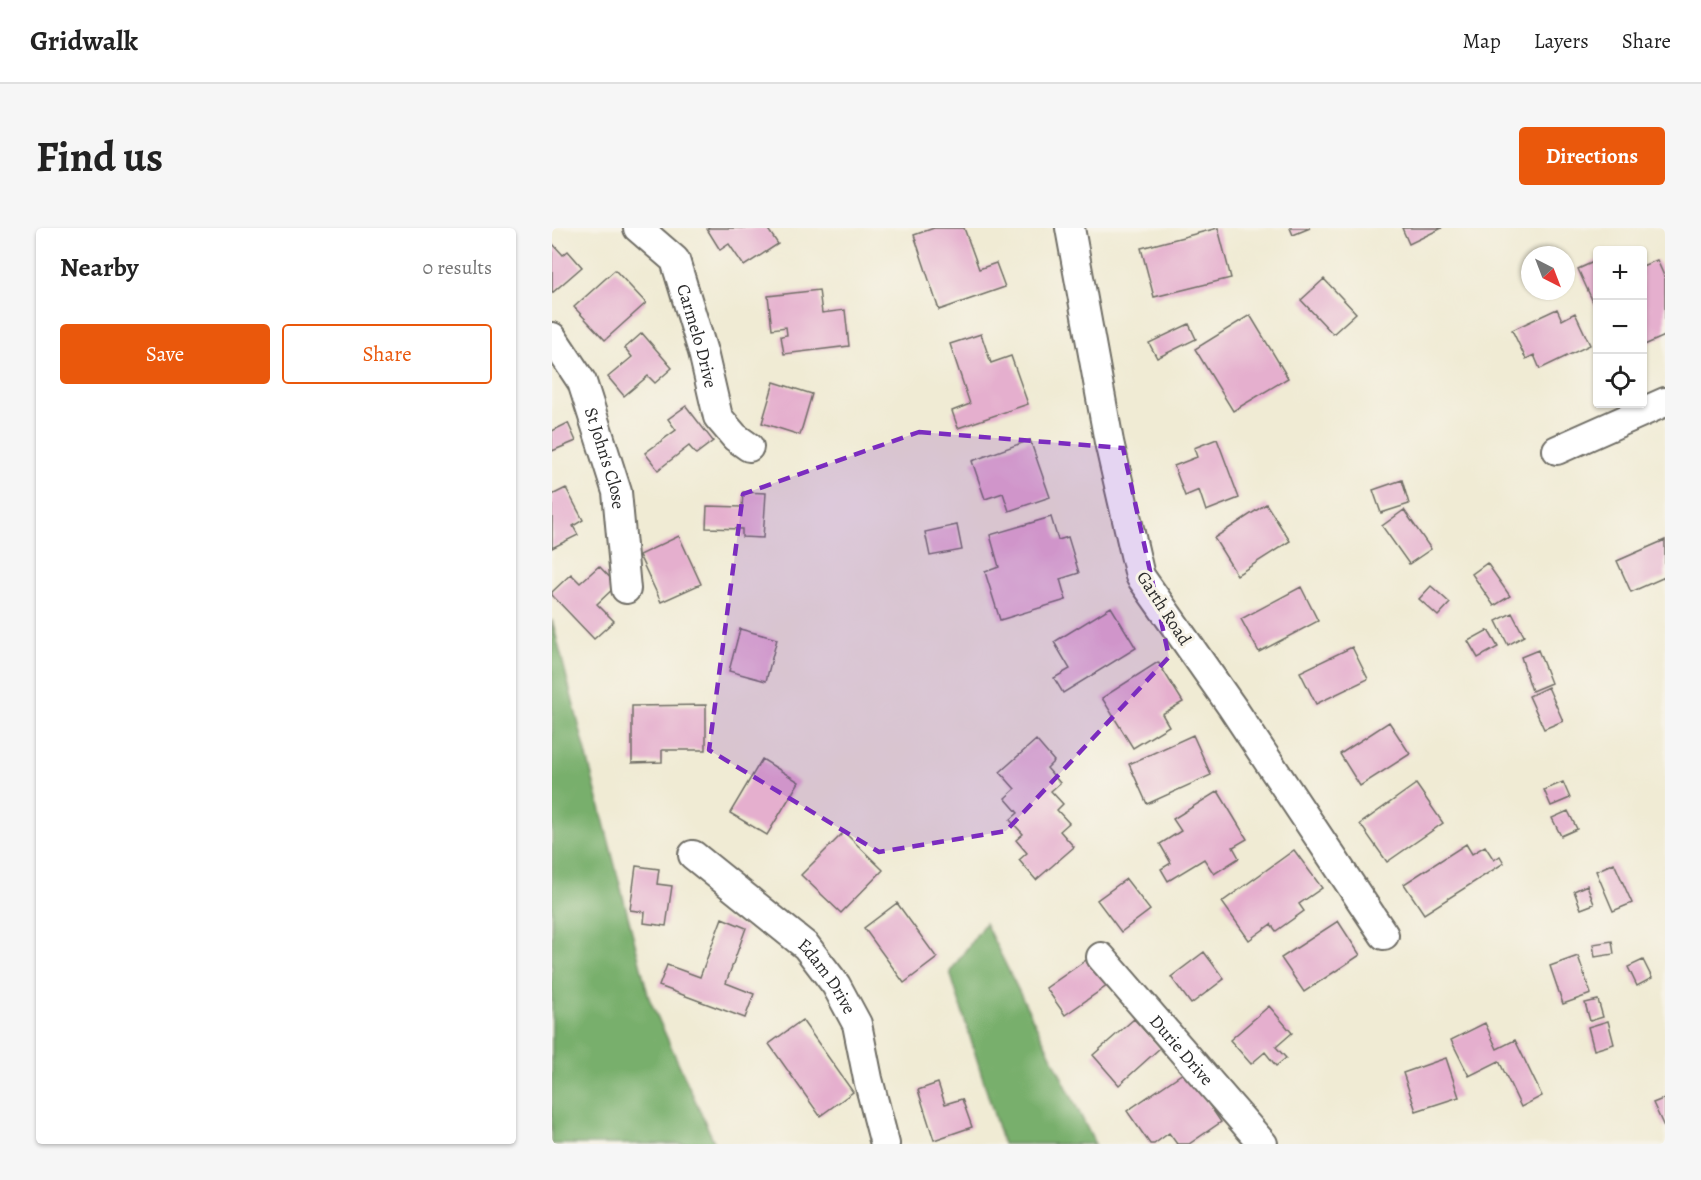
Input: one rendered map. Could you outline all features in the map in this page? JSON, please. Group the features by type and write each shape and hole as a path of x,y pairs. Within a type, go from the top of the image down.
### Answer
{"street":[{"name":"Carmelo Drive","path":"638,228 675,260 703,352 718,417 735,437 749,447"},
{"name":"Garth Road","path":"1070,228 1108,442 1140,576 1232,707 1384,935"},
{"name":"St John's Close","path":"552,337 582,382 617,492 626,589"},
{"path":"1557,450 1665,402"},
{"name":"Edam Drive","path":"693,855 806,946 836,985 857,1024 885,1144"},
{"name":"Durie Drive","path":"1101,957 1263,1144"}],"highlighted area":[{"path":"919,432 1123,448 1169,657 1006,831 879,852 709,750 743,494"}],"green space":[{"path":"552,620 649,998 715,1144 552,1144"},
{"path":"985,923 1095,1144 1003,1144 950,972"}],"building":[{"path":"767,228 778,244 744,266 729,244 720,250 707,229"},
{"path":"934,228 964,228 979,269 996,263 1005,287 939,310 914,235"},
{"path":"1218,228 1231,278 1154,297 1141,248"},
{"path":"1290,228 1310,228 1293,235"},
{"path":"1402,228 1442,228 1409,244"},
{"path":"552,243 563,255 568,251 582,267 552,293"},
{"path":"1657,260 1665,278 1665,336 1647,344 1647,300 1647,264"},
{"path":"1593,262 1593,302 1578,269"},
{"path":"615,270 646,303 605,340 574,307"},
{"path":"1324,279 1356,313 1333,334 1301,300"},
{"path":"819,290 822,313 845,310 849,346 784,354 781,336 787,335 786,327 772,329 768,296"},
{"path":"1557,309 1562,320 1575,313 1590,345 1540,369 1534,355 1526,359 1512,330"},
{"path":"1250,315 1288,378 1233,411 1195,349"},
{"path":"1189,324 1196,339 1157,358 1149,343"},
{"path":"642,333 672,368 655,383 648,376 624,396 608,377 632,357 625,348"},
{"path":"981,334 991,363 1011,356 1028,404 958,428 952,411 970,404 950,344"},
{"path":"774,382 812,394 800,435 762,423"},
{"path":"686,406 713,441 696,454 689,446 658,470 645,453 676,430 668,419"},
{"path":"568,423 576,441 552,451 552,431"},
{"path":"1217,439 1239,498 1206,511 1199,490 1185,496 1174,466 1197,457 1194,448"},
{"path":"1030,440 1050,497 1009,511 1003,493 985,499 972,461"},
{"path":"1402,480 1409,504 1381,513 1373,490"},
{"path":"566,488 583,520 573,526 578,535 552,548 552,495"},
{"path":"743,492 766,493 763,538 742,537 742,529 706,528 707,506 742,507"},
{"path":"1266,504 1290,541 1237,575 1214,538"},
{"path":"1404,510 1431,549 1409,564 1382,526"},
{"path":"1051,517 1058,540 1068,537 1079,573 1060,579 1066,600 1000,620 985,572 999,567 990,535"},
{"path":"957,525 962,550 930,556 925,532"},
{"path":"679,536 701,584 661,602 639,555"},
{"path":"1665,540 1665,577 1631,592 1617,561"},
{"path":"1487,563 1510,596 1494,606 1472,574"},
{"path":"599,566 617,585 597,604 614,621 594,639 552,595 552,592 571,574 580,583"},
{"path":"1431,586 1450,603 1438,616 1419,599"},
{"path":"1301,587 1318,621 1259,652 1241,619"},
{"path":"1111,607 1136,648 1063,693 1054,678 1070,669 1054,642"},
{"path":"1512,613 1524,636 1508,645 1496,621"},
{"path":"740,629 777,639 766,681 729,671"},
{"path":"1488,630 1498,647 1478,658 1468,641"},
{"path":"1352,647 1368,679 1316,704 1300,672"},
{"path":"1538,650 1551,683 1532,691 1521,657"},
{"path":"1158,662 1183,702 1162,714 1169,726 1133,748 1102,698"},
{"path":"1548,687 1563,721 1544,729 1529,696"},
{"path":"706,705 706,750 662,750 662,762 632,763 632,706"},
{"path":"1389,722 1410,754 1360,786 1340,754"},
{"path":"1193,735 1211,775 1147,804 1129,764"},
{"path":"1036,740 1054,761 1047,768 1060,783 1051,791 1063,804 1057,810 1069,823 1060,831 1074,847 1036,880 1019,860 1027,853 1016,840 1023,834 1010,820 1018,813 1005,798 1015,789 1000,772"},
{"path":"762,759 799,782 767,835 730,813"},
{"path":"1563,782 1570,798 1551,806 1544,790"},
{"path":"1416,784 1443,823 1387,862 1360,824"},
{"path":"1218,791 1247,839 1233,847 1239,858 1214,874 1204,859 1168,881 1161,869 1171,863 1160,844 1181,831 1173,819"},
{"path":"1568,811 1577,829 1561,836 1552,818"},
{"path":"844,832 883,870 841,913 801,875"},
{"path":"1466,844 1472,854 1485,846 1494,860 1500,856 1504,863 1424,914 1404,884"},
{"path":"1294,850 1322,888 1299,904 1304,911 1276,931 1271,924 1249,940 1222,902"},
{"path":"1614,863 1632,903 1613,911 1596,871"},
{"path":"636,866 659,869 657,884 672,886 666,926 644,923 645,912 630,910"},
{"path":"1126,879 1150,910 1121,932 1097,900"},
{"path":"1587,885 1594,904 1581,909 1574,891"},
{"path":"897,903 937,958 904,983 864,928"},
{"path":"722,918 746,928 726,983 754,994 745,1018 659,986 667,965 700,977"},
{"path":"1338,921 1360,955 1304,992 1281,958"},
{"path":"1612,941 1614,954 1595,957 1593,944"},
{"path":"1204,952 1224,979 1191,1004 1171,977"},
{"path":"1092,956 1111,983 1065,1015 1046,988"},
{"path":"1578,956 1591,994 1563,1004 1550,966"},
{"path":"1643,960 1652,978 1637,986 1628,967"},
{"path":"1598,1000 1603,1017 1590,1021 1585,1003"},
{"path":"1269,1006 1292,1033 1276,1047 1286,1058 1276,1066 1265,1052 1251,1064 1230,1040"},
{"path":"1134,1019 1160,1048 1119,1085 1093,1055"},
{"path":"802,1020 853,1092 820,1116 769,1044"},
{"path":"1608,1021 1614,1044 1594,1050 1588,1027"},
{"path":"1485,1023 1497,1049 1515,1040 1542,1096 1521,1107 1499,1061 1469,1076 1451,1040"},
{"path":"1446,1058 1459,1097 1416,1111 1403,1073"},
{"path":"1186,1071 1221,1122 1189,1144 1177,1144 1169,1133 1154,1144 1150,1144 1127,1111"},
{"path":"938,1083 945,1104 962,1099 972,1127 934,1140 918,1090"},
{"path":"1665,1098 1665,1129 1653,1103"}]}
